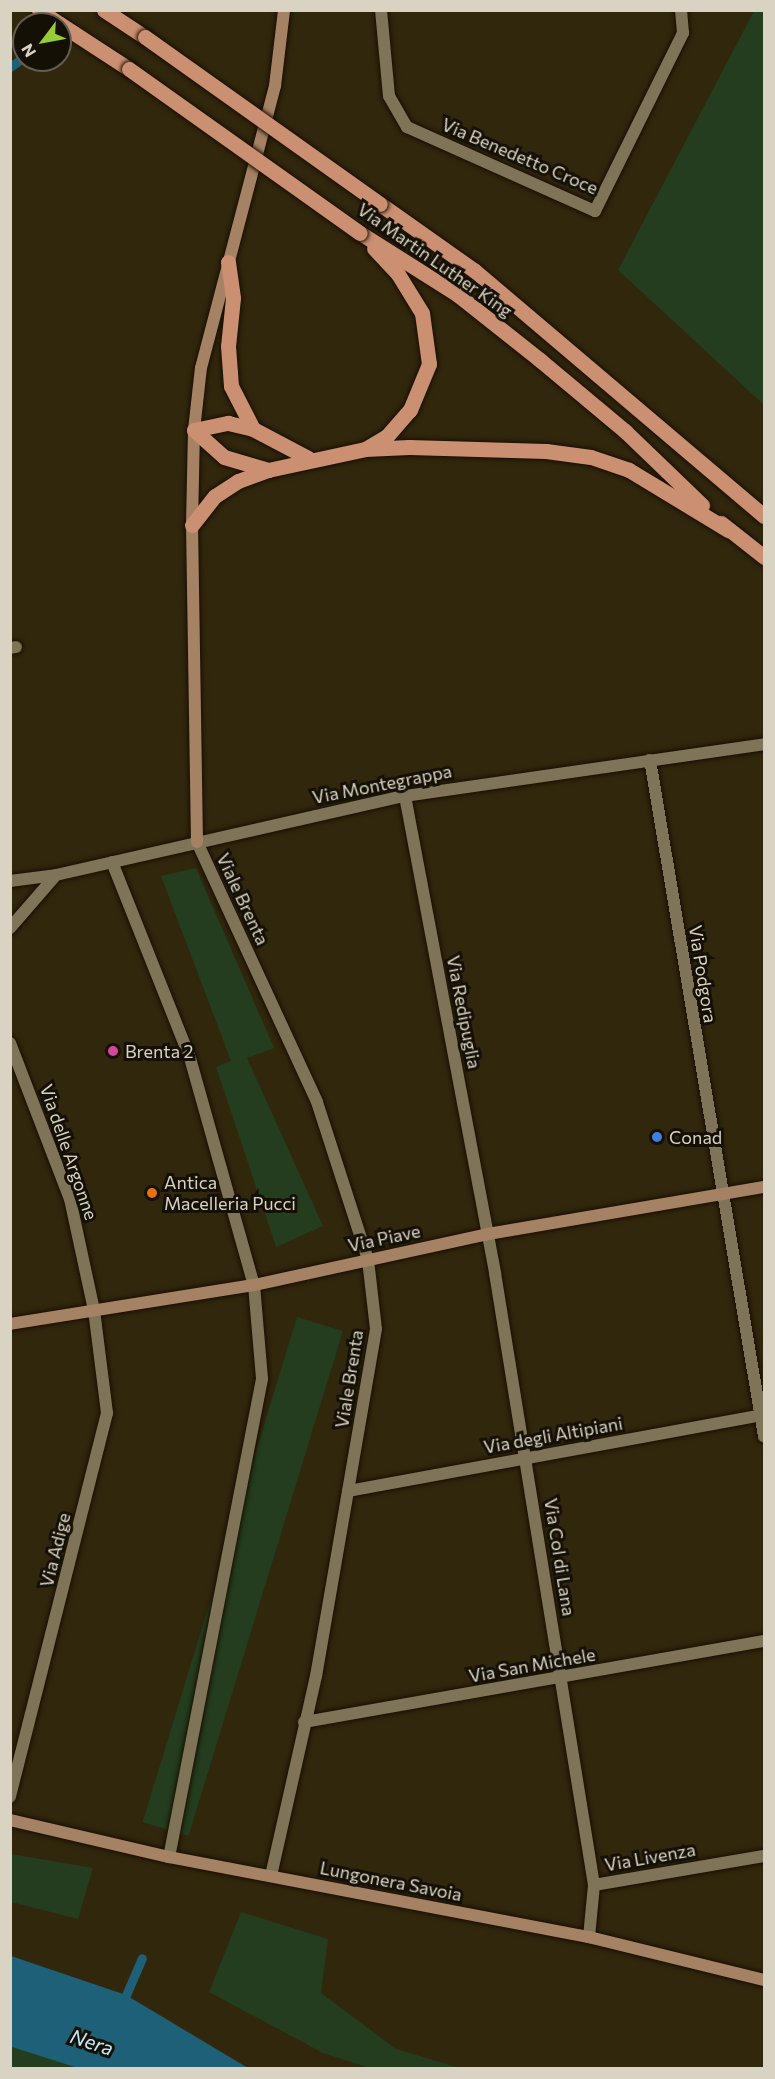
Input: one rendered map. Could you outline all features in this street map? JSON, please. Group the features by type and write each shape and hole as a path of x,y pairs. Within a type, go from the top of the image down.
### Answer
{"main road":[{"name":"Via Martin Luther King","path":"104,10 475,271 765,516"},
{"path":"125,10 145,37"},
{"name":"Via Martin Luther King","path":"72,32 129,69 360,233 458,295 624,431 728,530 765,557"},
{"path":"360,233 398,274 422,313 429,364 410,410 387,436 365,448"},
{"path":"228,262 233,297 228,346 231,386 253,429"},
{"path":"194,430 228,423 253,429 308,458"},
{"path":"194,430 224,457 268,470"},
{"path":"192,525 215,496 238,482 308,458 365,448 546,451 591,457 629,470 728,530"}],"street":[{"path":"197,842 192,525 194,430 201,368 274,86 284,10"},
{"name":"Via Benedetto Croce","path":"381,10 389,96 407,127 595,211 683,33 681,10"},
{"name":"Via Montegrappa","path":"10,881 56,875 405,796 765,744"},
{"name":"Via Podgora","path":"650,760 721,1194 765,1436"},
{"name":"Via Redipuglia","path":"405,796 488,1234"},
{"name":"Viale Brenta","path":"197,842 317,1101 368,1260 376,1329 304,1722 271,1876"},
{"path":"112,862 190,1058 254,1285 262,1379 169,1857"},
{"path":"10,928 56,875"},
{"name":"Via delle Argonne","path":"10,1042 70,1199 94,1310"},
{"name":"Via Piave","path":"10,1324 254,1285 488,1234 765,1187"},
{"name":"Via Col di Lana","path":"488,1234 594,1885"},
{"name":"Via Adige","path":"11,1792 107,1413 94,1310"},
{"name":"Via degli Altipiani","path":"348,1491 763,1416"},
{"name":"Via San Michele","path":"304,1722 561,1679 765,1641"},
{"name":"Lungonera Savoia","path":"10,1820 169,1857 589,1937 765,1980"},
{"name":"Via Livenza","path":"589,1937 594,1885 765,1856"}],"green space":[{"path":"754,11 764,11 764,405 618,270"},
{"path":"196,868 274,1048 247,1058 323,1226 276,1247 216,1067 231,1061 161,876"},
{"path":"297,1317 343,1331 189,1836 143,1822"},
{"path":"11,1854 93,1868 78,1919 11,1902"},
{"path":"241,1912 328,1939 321,1993 396,2049 460,2068 370,2068 323,2053 209,1992"},
{"path":"11,2021 47,2029 126,2068 11,2068"}],"water":[{"path":"11,1956 126,1995 248,2068 151,2068 41,2016 11,2009"}],"waterway":[{"path":"126,1995 142,1958"},
{"name":"Nera","path":"10,2016 173,2068"}],"place":[{"name":"Brenta 2","path":"113,1051"},
{"name":"Conad","path":"657,1137"},
{"name":"Antica Macelleria Pucci","path":"152,1193"}]}
